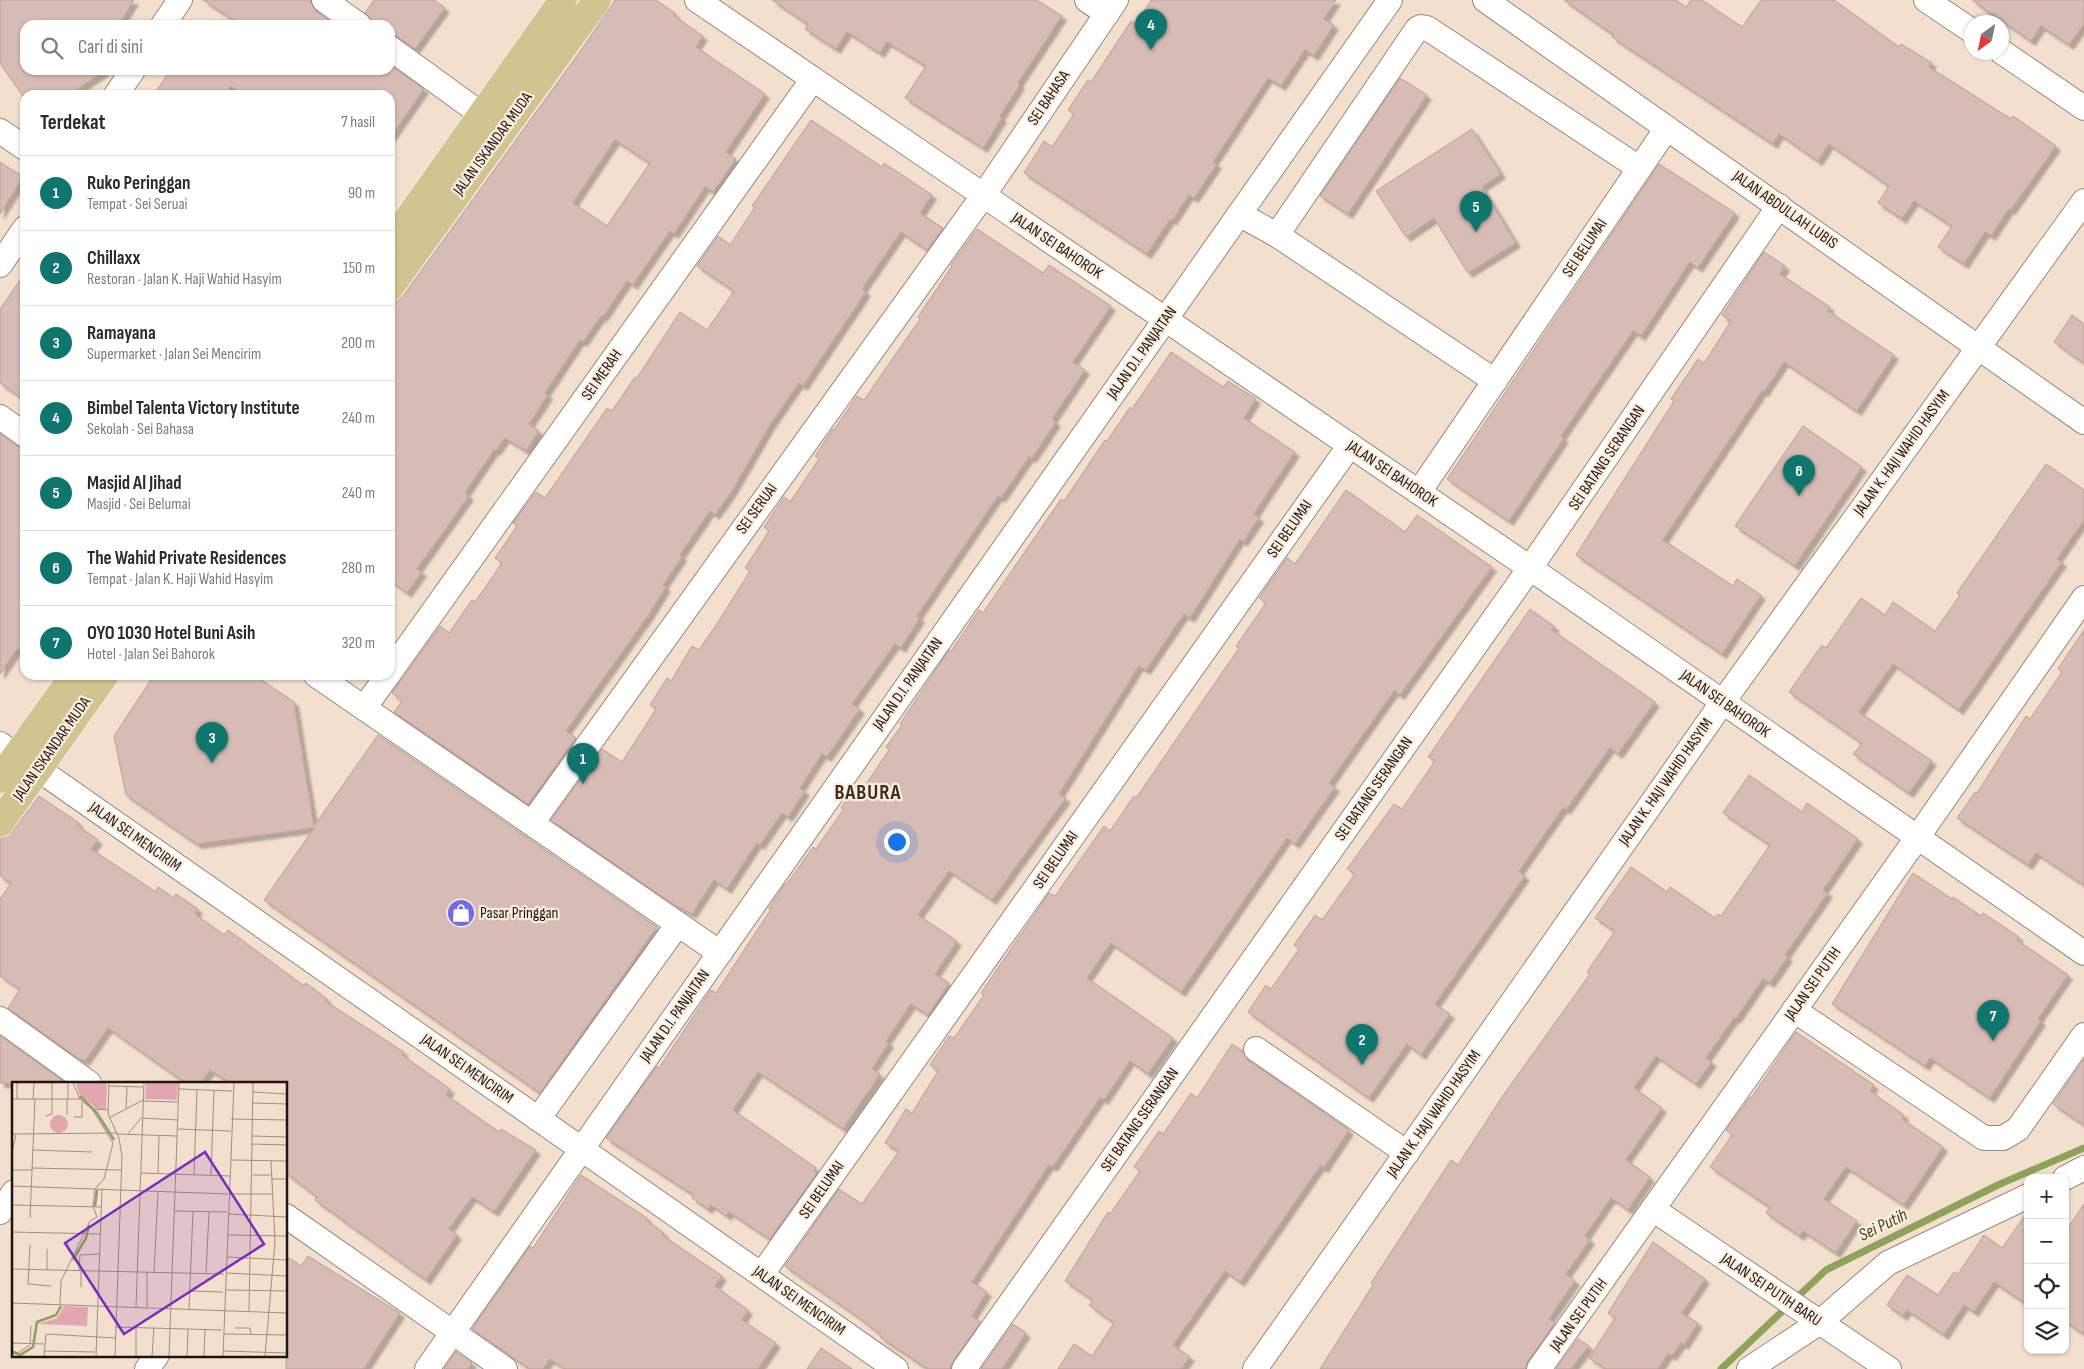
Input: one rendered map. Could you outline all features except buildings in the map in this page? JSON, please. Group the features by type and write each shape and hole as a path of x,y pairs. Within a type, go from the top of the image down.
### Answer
{"main road":[{"name":"JALAN ISKANDAR MUDA","path":"395,237 563,0"},
{"name":"JALAN ISKANDAR MUDA","path":"395,280 597,0"},
{"name":"JALAN ISKANDAR MUDA","path":"0,779 18,757 71,680"},
{"name":"JALAN ISKANDAR MUDA","path":"0,823 18,757 100,680"}],"street":[{"path":"166,20 180,0"},
{"path":"324,0 352,20"},
{"name":"JALAN SEI BAHOROK","path":"697,0 1530,568 2084,953"},
{"path":"1087,0 1112,7"},
{"name":"JALAN D.I. PANJAITAN","path":"427,1369 1390,0"},
{"name":"JALAN ABDULLAH LUBIS","path":"1485,0 2084,422"},
{"path":"1926,0 1964,26"},
{"name":"SEI BAHASA","path":"983,196 1112,7"},
{"path":"1277,235 1417,29 1421,27 1427,28 1639,168"},
{"path":"395,52 482,114"},
{"path":"2009,57 2084,108"},
{"path":"119,90 130,75"},
{"name":"SEI MERAH","path":"395,665 813,78"},
{"name":"SEI BELUMAI","path":"1419,492 1667,128"},
{"path":"0,130 20,144"},
{"name":"SEI SERUAI","path":"532,823 983,196"},
{"name":"JALAN K. HAJI WAHID HASYIM","path":"1255,1369 1722,702 2084,201"},
{"name":"SEI BATANG SERANGAN","path":"964,1369 1530,568 1779,206"},
{"path":"1239,214 1277,235 1495,381"},
{"path":"0,265 20,235"},
{"path":"0,416 20,431"},
{"name":"SEI BELUMAI","path":"762,1274 1350,445"},
{"name":"JALAN SEI PUTIH","path":"1539,1369 1917,838 2084,598"},
{"path":"323,680 720,952"},
{"path":"364,708 384,680"},
{"name":"JALAN SEI MENCIRIM","path":"18,757 896,1369"},
{"path":"538,1119 678,924"},
{"path":"1794,1010 1984,1138 2003,1138 2018,1130 2084,1035"},
{"path":"0,1019 88,1082"},
{"path":"1256,1049 1407,1153"},
{"path":"2069,1176 2084,1168"},
{"path":"0,1212 12,1195"},
{"path":"1749,1369 1820,1322 1888,1263 2024,1198"},
{"name":"JALAN SEI PUTIH BARU","path":"1654,1210 1889,1369"},
{"path":"288,1217 505,1369"},
{"path":"147,1369 156,1356"}],"waterway":[{"name":"Sei Putih","path":"1721,1369 1826,1270 2000,1184 2084,1148"}],"place":[{"name":"Bimbel Talenta Victory Institute","path":"1151,50"},
{"name":"Masjid Al Jihad","path":"1476,232"},
{"name":"The Wahid Private Residences","path":"1799,496"},
{"name":"Ramayana","path":"212,763"},
{"name":"Ruko Peringgan","path":"583,784"},
{"name":"Pasar Pringgan","path":"461,913"},
{"name":"OYO 1030 Hotel Buni Asih","path":"1993,1041"},
{"name":"Chillaxx","path":"1362,1065"}],"district":[{"name":"BABURA","path":"868,792"}]}
